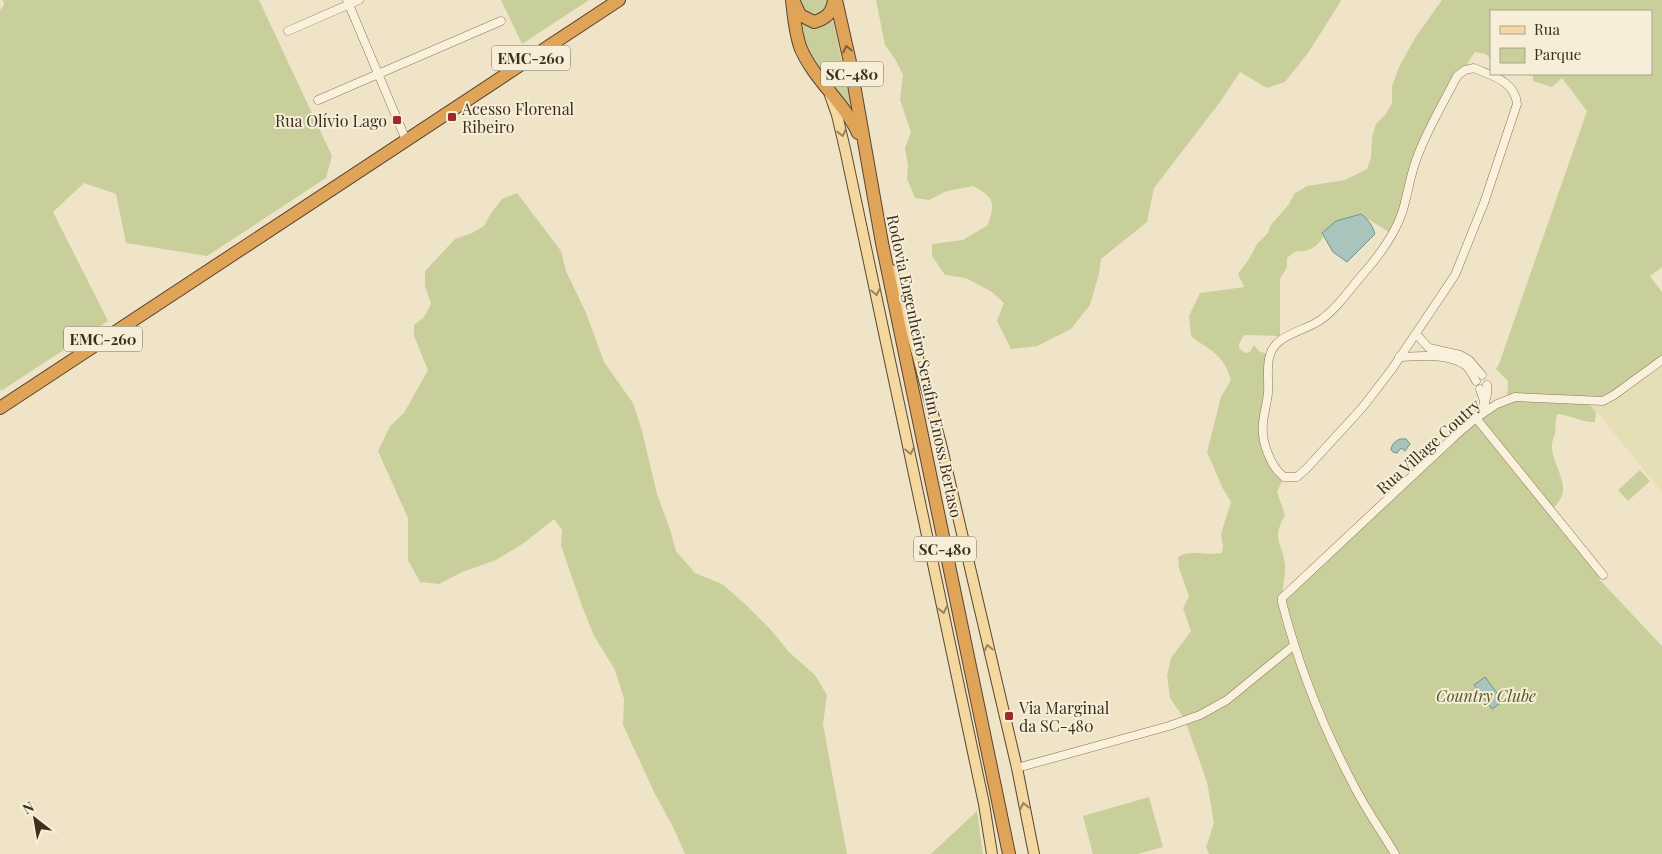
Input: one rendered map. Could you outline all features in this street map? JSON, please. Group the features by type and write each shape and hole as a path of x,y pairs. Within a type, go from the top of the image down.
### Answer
{"highway":[{"name":"EMC-260","path":"0,408 619,0"},
{"path":"793,0 800,15 814,22 829,15 835,0"},
{"name":"Rodovia Engenheiro Serafim Enoss Bertaso","path":"793,0 795,28 802,50 813,70 852,120 866,148"},
{"name":"Rodovia Engenheiro Serafim Enoss Bertaso","path":"835,0 847,47 882,243 1009,854"}],"main road":[{"path":"826,88 833,102 845,149 984,804 992,854"},
{"path":"882,243 901,294 940,444 1017,768 1034,854"}],"street":[{"path":"288,31 348,2 359,0"},
{"path":"348,2 406,140"},
{"path":"318,100 501,21"},
{"path":"1474,68 1506,83 1512,88 1517,104 1484,203 1455,275 1416,334 1362,408 1307,468 1297,477 1284,478 1278,472 1265,442 1263,424 1268,393 1269,355 1273,347 1280,341 1319,321 1332,310 1369,267 1392,234 1402,214 1418,152 1457,76 1465,70 1474,68"},
{"path":"1399,357 1424,356 1447,358 1466,366 1479,378 1469,360 1460,355 1429,348 1416,334"},
{"name":"Rua Village Coutry","path":"1293,646 1282,598 1476,418 1497,404 1515,397 1603,401 1614,396 1662,360"},
{"path":"1483,387 1488,392 1485,404 1476,418 1603,575"},
{"path":"1017,768 1169,726 1200,715 1227,700 1293,646 1324,725 1352,784 1395,854"}],"shaded area":[{"path":"1662,360 1662,492 1588,401"}],"green space":[{"path":"3,0 259,0 332,156 326,178 207,256 126,243 116,194 84,183 53,212 108,321 1,391 0,10 4,5"},
{"path":"501,0 589,0 522,44"},
{"path":"797,0 829,0 826,8 818,14 806,14"},
{"path":"876,0 1341,1 1308,53 1285,82 1267,88 1240,72 1220,102 1154,188 1147,222 1101,259 1099,274 1090,305 1071,329 1037,346 1011,349 997,321 1004,303 992,292 966,278 945,275 932,256 932,244 963,240 988,225 992,211 991,201 986,194 973,186 947,191 929,200 915,198 907,179 908,165 905,148 911,132 900,100 903,75 885,45"},
{"name":"Country Clube","path":"1442,0 1662,0 1662,267 1650,276 1662,292 1662,360 1614,395 1588,402 1596,412 1595,422 1557,414 1552,445 1555,462 1563,486 1559,502 1551,510 1603,575 1599,579 1662,646 1662,854 1209,854 1206,847 1214,823 1207,782 1185,720 1170,698 1167,676 1171,658 1191,631 1183,608 1189,596 1179,568 1178,557 1188,553 1222,553 1221,534 1231,502 1223,489 1207,452 1221,397 1231,380 1220,358 1191,336 1189,316 1200,293 1244,287 1238,274 1257,244 1268,233 1270,226 1289,204 1294,194 1307,186 1345,180 1367,169 1371,157 1372,137 1376,124 1385,115 1392,103 1392,86 1399,67 1415,38","holes":["1490,10 1652,10 1652,75 1533,75 1533,81 1552,87 1562,78 1587,111 1496,369 1508,381 1507,399 1455,436 1282,598 1285,565 1278,536 1285,515 1277,492 1284,477 1265,442 1269,355 1259,351 1254,345 1250,352 1245,353 1239,348 1239,344 1244,335 1280,336 1280,279 1287,267 1287,258 1296,251 1305,251 1312,248 1323,237 1322,233 1352,216 1360,214 1392,234 1418,152 1475,52 1486,54 1490,58"]},
{"path":"833,21 852,108 849,109 810,60 797,22 812,26"},
{"path":"517,193 561,251 566,271 586,313 604,362 633,403 642,431 657,494 676,551 695,573 722,584 745,604 771,630 789,652 815,675 827,695 823,724 847,854 685,854 623,725 624,699 615,670 594,636 561,546 562,530 554,519 524,543 496,560 462,572 439,584 420,582 408,560 408,518 378,451 390,426 404,413 428,370 414,336 414,325 424,317 431,304 425,286 425,271 455,239 484,226 502,199"},
{"path":"1640,470 1650,481 1628,501 1618,490"},
{"path":"1149,797 1163,847 1138,854 1093,854 1083,816"},
{"path":"977,811 983,854 931,854"}],"water":[{"path":"1361,214 1370,222 1375,234 1347,262 1333,252 1322,233 1336,221"},
{"path":"1400,439 1406,439 1410,444 1405,451 1401,448 1397,453 1393,452 1391,450 1393,445"},
{"path":"1485,677 1503,701 1492,709 1474,685"}],"place":[{"name":"Acesso Florenal Ribeiro","path":"452,117"},
{"name":"Rua Olívio Lago","path":"397,120"},
{"name":"Via Marginal da SC-480","path":"1009,716"}]}
